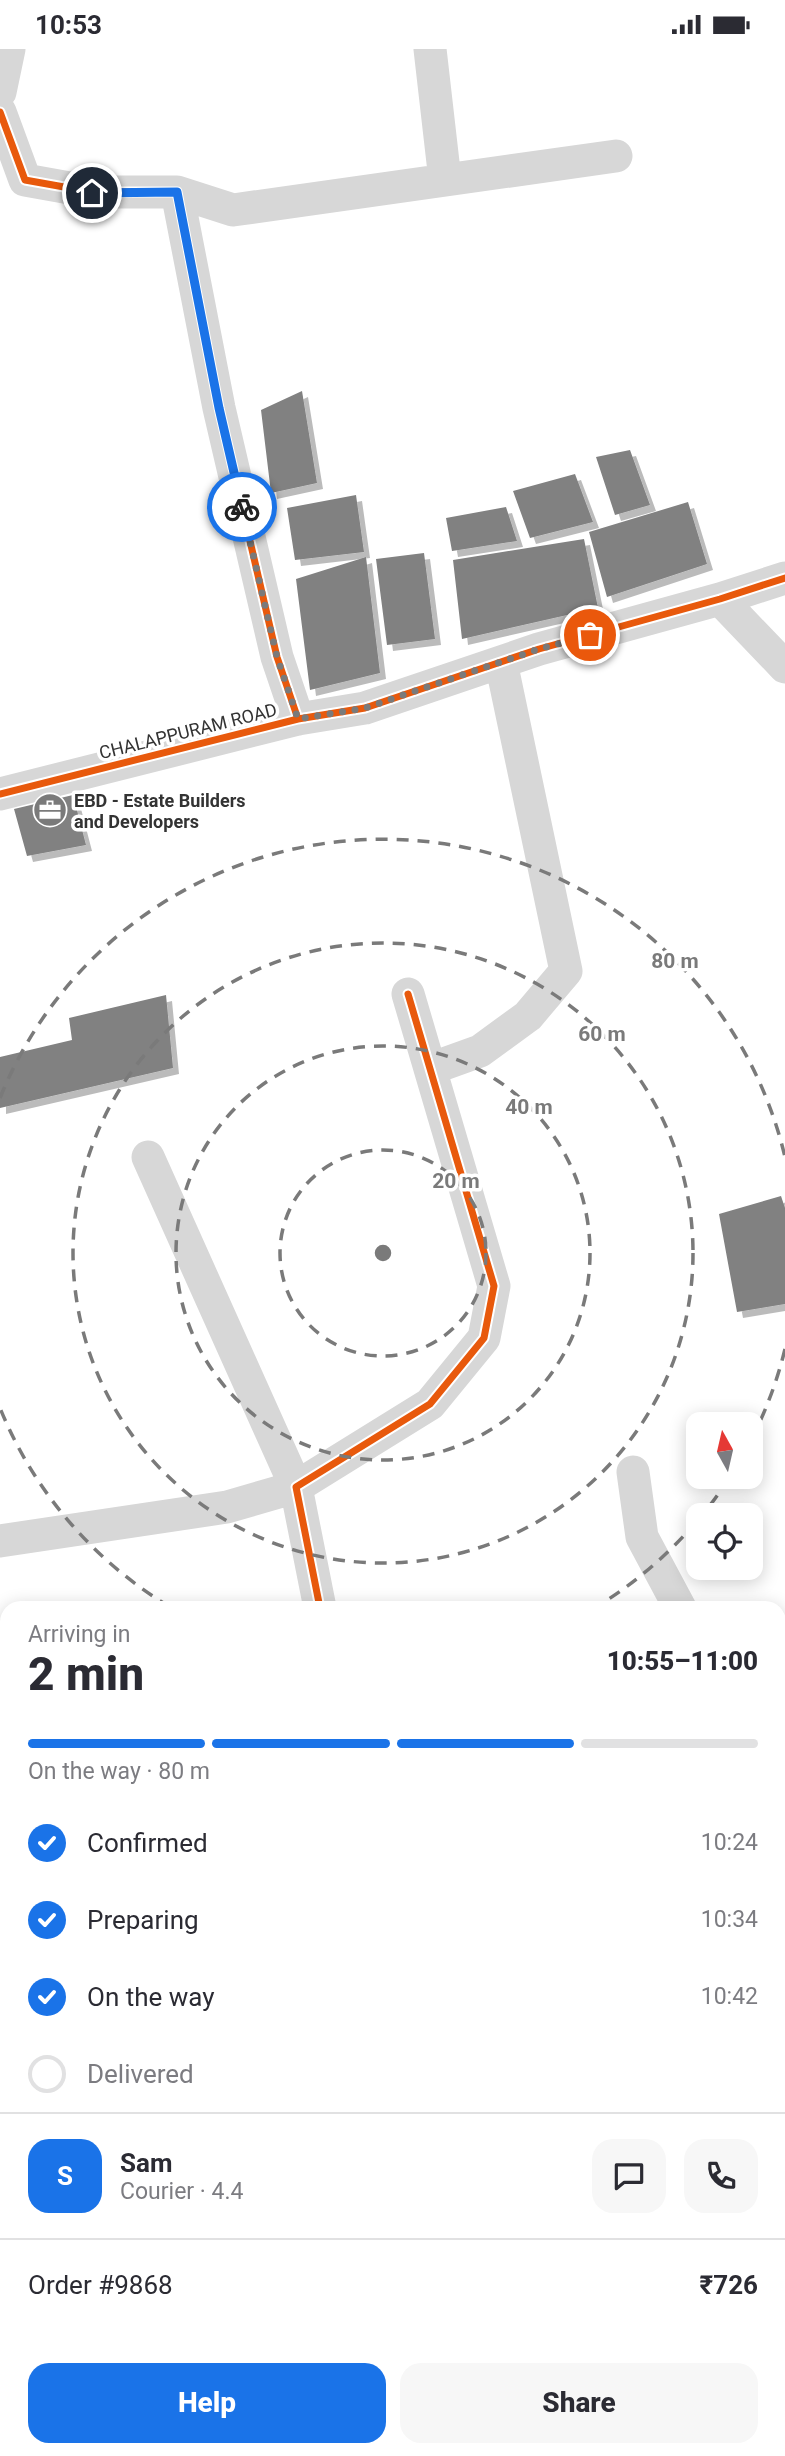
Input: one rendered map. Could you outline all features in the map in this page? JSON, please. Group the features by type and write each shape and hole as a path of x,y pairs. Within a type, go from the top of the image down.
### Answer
{"street":[{"path":"0,92 9,49"},
{"path":"430,49 445,180"},
{"path":"0,112 25,180 92,193 177,192 233,210 616,156"},
{"path":"177,192 222,421 277,657 298,719"},
{"name":"CHALAPPURAM ROAD","path":"0,794 298,719 365,708 539,649 720,599 785,578"},
{"path":"720,599 785,667"},
{"path":"430,1069 480,1051 528,1016 566,971 501,662"},
{"path":"0,1541 227,1507 296,1487 429,1404 484,1338 494,1286 408,994"},
{"path":"148,1157 296,1487 319,1601"},
{"path":"633,1472 642,1537 676,1601"}],"building":[{"path":"302,391 317,483 271,493 261,410"},
{"path":"630,450 650,505 615,515 596,457"},
{"path":"575,474 593,522 530,538 513,491"},
{"path":"356,495 364,552 295,560 287,508"},
{"path":"688,502 707,564 607,597 589,532"},
{"path":"506,507 517,541 452,551 446,518"},
{"path":"584,539 598,608 462,639 453,560"},
{"path":"424,553 435,639 387,645 376,559"},
{"path":"366,557 380,673 310,690 296,579"},
{"path":"73,795 86,845 27,856 14,809"},
{"path":"166,995 173,1068 0,1108 0,1057 72,1040 69,1018"},
{"path":"781,1196 785,1208 785,1304 737,1312 719,1214"}],"cycle path":[{"path":"0,112 25,180 92,192 177,192 219,408 277,657 298,719"},
{"path":"0,794 298,719 365,708 539,649 720,599 785,578"},
{"path":"319,1601 296,1487 430,1404 484,1338 494,1286 408,994"}],"way so far":[{"path":"242,507 277,657 298,719 365,708 539,649 590,635"}],"place":[{"name":"EBD - Estate Builders and Developers","path":"50,810"}],"route":[{"path":"92,193 177,192 219,408 242,507"}]}
